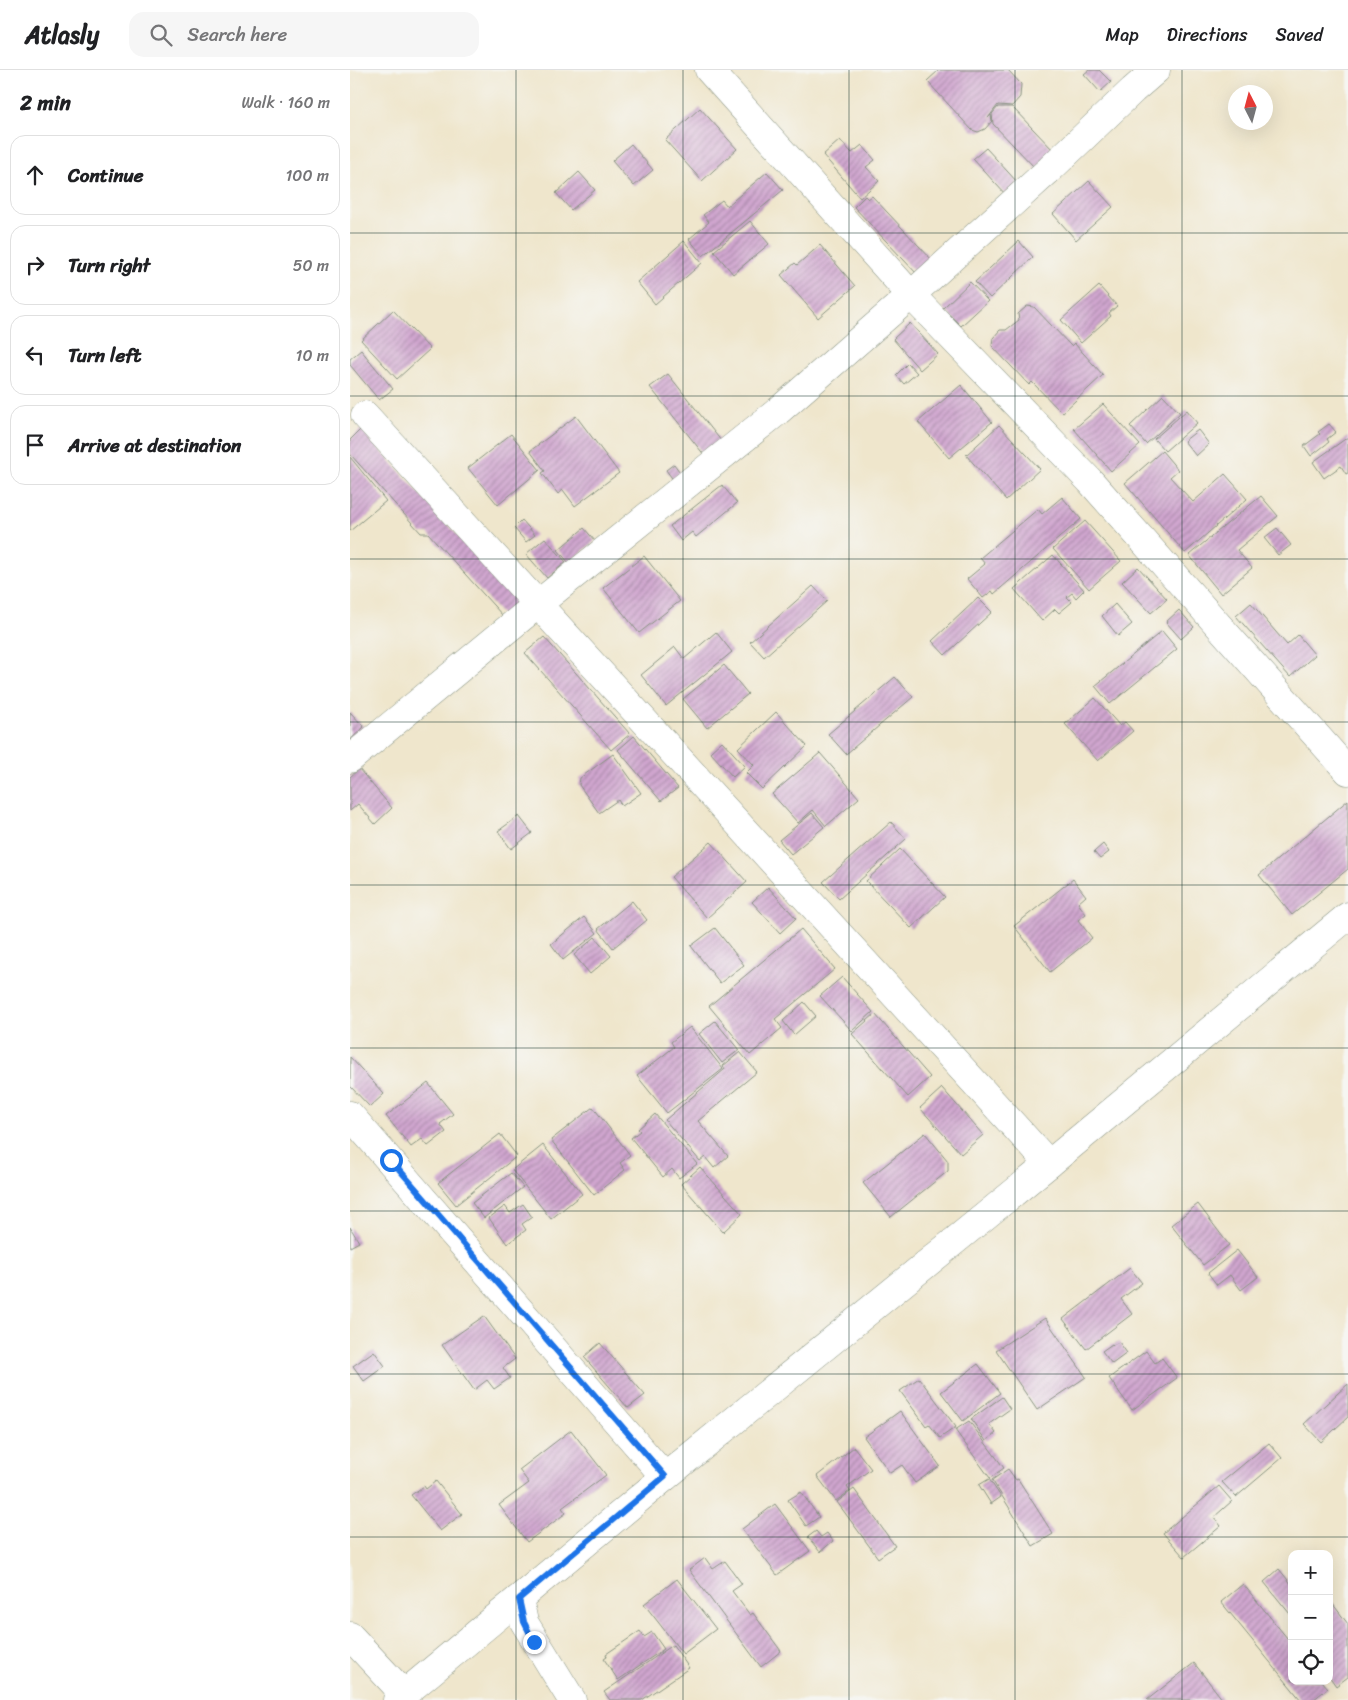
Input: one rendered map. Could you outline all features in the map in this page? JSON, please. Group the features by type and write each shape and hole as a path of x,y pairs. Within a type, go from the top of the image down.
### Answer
{"street":[{"path":"709,70 911,295 1090,481 1348,771"},
{"path":"350,759 770,417 911,295 1156,70"},
{"path":"365,415 598,669 814,909 1049,1164"},
{"path":"350,1636 400,1697 665,1476 1049,1164 1348,916"},
{"path":"350,1115 665,1476"},
{"path":"519,1599 524,1622 572,1700"}],"building":[{"path":"939,70 1008,70 1021,84 1020,97 1012,106 998,105 988,118 991,115 992,121 985,129 978,132 972,130 927,81"},
{"path":"1089,70 1099,70 1111,82 1100,92 1084,74"},
{"path":"998,107 1012,107 1054,151 1036,169 993,124 992,114"},
{"path":"700,108 737,149 702,181 665,140"},
{"path":"840,140 852,153 862,145 875,160 866,167 879,181 860,198 823,155"},
{"path":"631,144 653,170 634,186 612,161"},
{"path":"986,148 1018,183 1006,195 973,159"},
{"path":"579,172 595,190 571,210 556,193"},
{"path":"767,172 783,190 703,256 689,239 709,222 703,215 722,200 727,206"},
{"path":"1089,181 1113,207 1076,240 1053,214"},
{"path":"865,196 868,199 872,196 933,261 918,275 854,207"},
{"path":"750,221 769,244 733,274 714,251"},
{"path":"684,241 702,263 655,304 637,282"},
{"path":"1019,241 1033,257 990,298 975,282"},
{"path":"820,245 855,286 818,318 781,275 795,263 797,265"},
{"path":"970,282 988,301 961,326 943,308"},
{"path":"1099,286 1117,306 1109,313 1111,316 1081,343 1061,320"},
{"path":"1027,306 1034,307 1071,346 1074,343 1103,375 1062,413 1032,382 1029,385 992,346 993,338 1000,330 1006,330 1019,320 1018,314"},
{"path":"393,310 430,349 397,379 361,340"},
{"path":"910,323 938,354 920,370 893,339"},
{"path":"361,350 393,389 379,400 350,365 350,359"},
{"path":"908,363 917,373 904,384 896,375"},
{"path":"668,374 726,447 709,461 650,387"},
{"path":"961,385 992,422 949,458 918,422"},
{"path":"1163,395 1180,413 1146,444 1130,426"},
{"path":"1103,404 1140,445 1111,471 1074,429"},
{"path":"1187,410 1197,423 1165,451 1154,439"},
{"path":"576,416 619,473 575,506 563,490 558,494 542,473 545,471 530,451"},
{"path":"1329,424 1336,432 1327,439 1329,442 1311,456 1304,446 1320,434 1318,432"},
{"path":"999,425 1040,469 1006,500 966,455"},
{"path":"361,429 518,602 503,616 428,533 421,533 350,454 350,440"},
{"path":"1198,430 1209,444 1196,456 1184,441"},
{"path":"511,434 540,470 498,505 468,468"},
{"path":"1348,437 1348,473 1346,474 1341,466 1324,478 1313,462"},
{"path":"1162,451 1178,470 1170,477 1193,502 1225,474 1247,499 1185,553 1125,483"},
{"path":"350,457 386,501 350,531"},
{"path":"674,464 682,475 674,481 666,470"},
{"path":"722,485 737,503 696,537 692,532 681,541 670,526"},
{"path":"1261,496 1278,516 1237,550 1252,568 1221,594 1189,555"},
{"path":"1062,497 1081,519 994,594 992,591 983,598 967,579 985,564 980,558 1038,509 1042,514"},
{"path":"522,520 535,535 526,542 514,528"},
{"path":"1085,521 1121,561 1089,589 1053,549"},
{"path":"584,528 595,541 569,563 558,550"},
{"path":"1277,528 1291,545 1278,555 1264,538"},
{"path":"545,538 566,562 547,578 526,554"},
{"path":"1053,555 1084,590 1076,598 1072,593 1067,597 1072,602 1059,613 1055,609 1042,621 1014,589"},
{"path":"644,556 680,601 639,633 603,588"},
{"path":"1138,567 1167,599 1151,613 1122,582"},
{"path":"813,586 827,601 764,657 750,642"},
{"path":"978,598 992,612 945,655 932,641"},
{"path":"1251,603 1287,645 1298,635 1315,655 1290,677 1236,616"},
{"path":"1115,604 1132,624 1118,636 1102,616"},
{"path":"1179,610 1194,627 1181,639 1166,622"},
{"path":"1162,631 1177,649 1110,704 1095,686"},
{"path":"716,632 732,652 666,706 641,675 675,647 684,659"},
{"path":"544,637 630,734 611,750 525,653"},
{"path":"724,665 748,694 707,728 683,699"},
{"path":"895,677 913,697 846,754 828,734"},
{"path":"1095,698 1120,726 1125,722 1133,731 1098,761 1065,724"},
{"path":"350,712 364,727 350,740"},
{"path":"776,712 807,746 762,789 746,773 754,765 738,748"},
{"path":"634,736 678,788 661,801 618,750"},
{"path":"722,741 745,766 733,777 710,752"},
{"path":"820,753 859,798 826,826 813,810 798,823 772,794"},
{"path":"613,754 641,793 622,806 618,800 599,813 579,785 580,778"},
{"path":"359,769 392,808 375,824 358,804 350,811 350,777"},
{"path":"1348,800 1348,869 1292,915 1259,875"},
{"path":"812,813 824,827 791,854 779,840"},
{"path":"519,816 532,833 511,849 498,831"},
{"path":"891,822 906,839 839,899 823,882"},
{"path":"711,842 747,882 707,918 671,877"},
{"path":"1103,844 1109,852 1100,859 1094,852"},
{"path":"900,849 945,897 911,928 866,881"},
{"path":"1073,879 1086,896 1078,903 1086,914 1078,920 1092,938 1050,972 1014,926"},
{"path":"768,887 796,918 780,933 752,902"},
{"path":"632,901 647,920 613,948 598,929"},
{"path":"584,917 597,933 563,960 551,944"},
{"path":"715,928 744,965 720,983 691,946"},
{"path":"801,929 835,969 775,1019 782,1028 750,1055 709,1006"},
{"path":"595,937 611,956 590,974 574,955"},
{"path":"842,977 873,1012 852,1031 820,996"},
{"path":"804,1002 816,1016 794,1035 783,1021"},
{"path":"875,1014 930,1077 908,1097 852,1034"},
{"path":"715,1021 739,1050 722,1063 699,1034"},
{"path":"690,1027 723,1069 667,1113 637,1076 674,1047 671,1042"},
{"path":"740,1052 757,1072 698,1121 728,1156 714,1168 705,1157 700,1161 665,1120 725,1069 723,1066"},
{"path":"350,1057 384,1094 370,1107 350,1086"},
{"path":"428,1083 453,1114 440,1124 446,1132 428,1146 422,1139 411,1147 386,1116"},
{"path":"942,1088 983,1135 961,1154 920,1108"},
{"path":"593,1107 630,1155 620,1163 625,1170 594,1195 551,1140"},
{"path":"655,1114 697,1164 679,1178 672,1169 663,1177 631,1138"},
{"path":"925,1133 948,1161 948,1171 891,1217 863,1183"},
{"path":"500,1134 517,1156 456,1205 438,1183"},
{"path":"543,1145 582,1194 551,1219 512,1170"},
{"path":"700,1167 742,1214 723,1232 681,1184"},
{"path":"511,1173 523,1187 484,1218 472,1203"},
{"path":"523,1204 532,1217 522,1224 526,1230 507,1244 489,1218 505,1206 510,1213"},
{"path":"1198,1204 1229,1245 1203,1265 1171,1225"},
{"path":"350,1227 359,1242 350,1247"},
{"path":"1237,1250 1258,1277 1241,1290 1230,1275 1217,1285 1208,1273"},
{"path":"1130,1268 1142,1283 1121,1299 1132,1314 1086,1349 1063,1319"},
{"path":"484,1316 515,1359 503,1368 510,1378 494,1389 487,1380 474,1390 442,1345"},
{"path":"1045,1318 1086,1377 1037,1410 996,1350"},
{"path":"1119,1342 1127,1353 1112,1364 1102,1351 1112,1344"},
{"path":"600,1343 645,1395 628,1408 584,1357"},
{"path":"374,1351 385,1366 364,1381 353,1366"},
{"path":"1146,1351 1155,1363 1162,1358 1177,1378 1132,1410 1109,1378"},
{"path":"978,1364 1000,1393 963,1421 941,1392"},
{"path":"919,1378 956,1427 940,1438 929,1424 926,1426 900,1391"},
{"path":"1348,1384 1348,1417 1321,1442 1304,1424"},
{"path":"1002,1397 1010,1409 989,1424 996,1433 986,1441 971,1419"},
{"path":"900,1411 940,1466 915,1483 902,1465 890,1473 864,1437"},
{"path":"969,1421 1004,1468 990,1478 955,1430"},
{"path":"571,1430 606,1475 562,1508 566,1513 527,1542 499,1505 529,1483 519,1470"},
{"path":"1269,1443 1282,1458 1236,1497 1222,1482"},
{"path":"854,1447 871,1469 847,1487 850,1491 836,1501 817,1476"},
{"path":"1008,1469 1016,1480 1018,1479 1053,1534 1033,1546 992,1480"},
{"path":"989,1479 1001,1497 991,1504 979,1485"},
{"path":"436,1481 462,1514 440,1531 411,1495 424,1486 426,1489"},
{"path":"1219,1486 1232,1501 1214,1517 1221,1526 1184,1557 1163,1533"},
{"path":"854,1489 895,1546 878,1558 837,1502"},
{"path":"801,1492 819,1517 806,1526 788,1500"},
{"path":"775,1504 810,1551 777,1575 742,1529"},
{"path":"816,1531 821,1537 827,1533 833,1541 820,1552 808,1537"},
{"path":"705,1558 713,1569 725,1561 742,1584 732,1591 750,1615 753,1613 781,1651 761,1667 689,1570"},
{"path":"1279,1569 1288,1580 1288,1612 1264,1582"},
{"path":"677,1579 716,1629 683,1654 644,1604"},
{"path":"1243,1584 1288,1639 1288,1684 1221,1602"},
{"path":"1333,1604 1348,1624 1348,1677 1336,1686 1333,1682"},
{"path":"640,1631 644,1637 652,1632 664,1649 618,1680 604,1659 607,1657 606,1654"},
{"path":"673,1645 689,1668 642,1700 610,1700 604,1692"},
{"path":"1194,1663 1223,1700 1147,1700"},
{"path":"1289,1685 1325,1685 1328,1688 1313,1700 1301,1700"}],"route":[{"path":"391,1160 665,1476 519,1599 524,1622 534,1642"}]}
